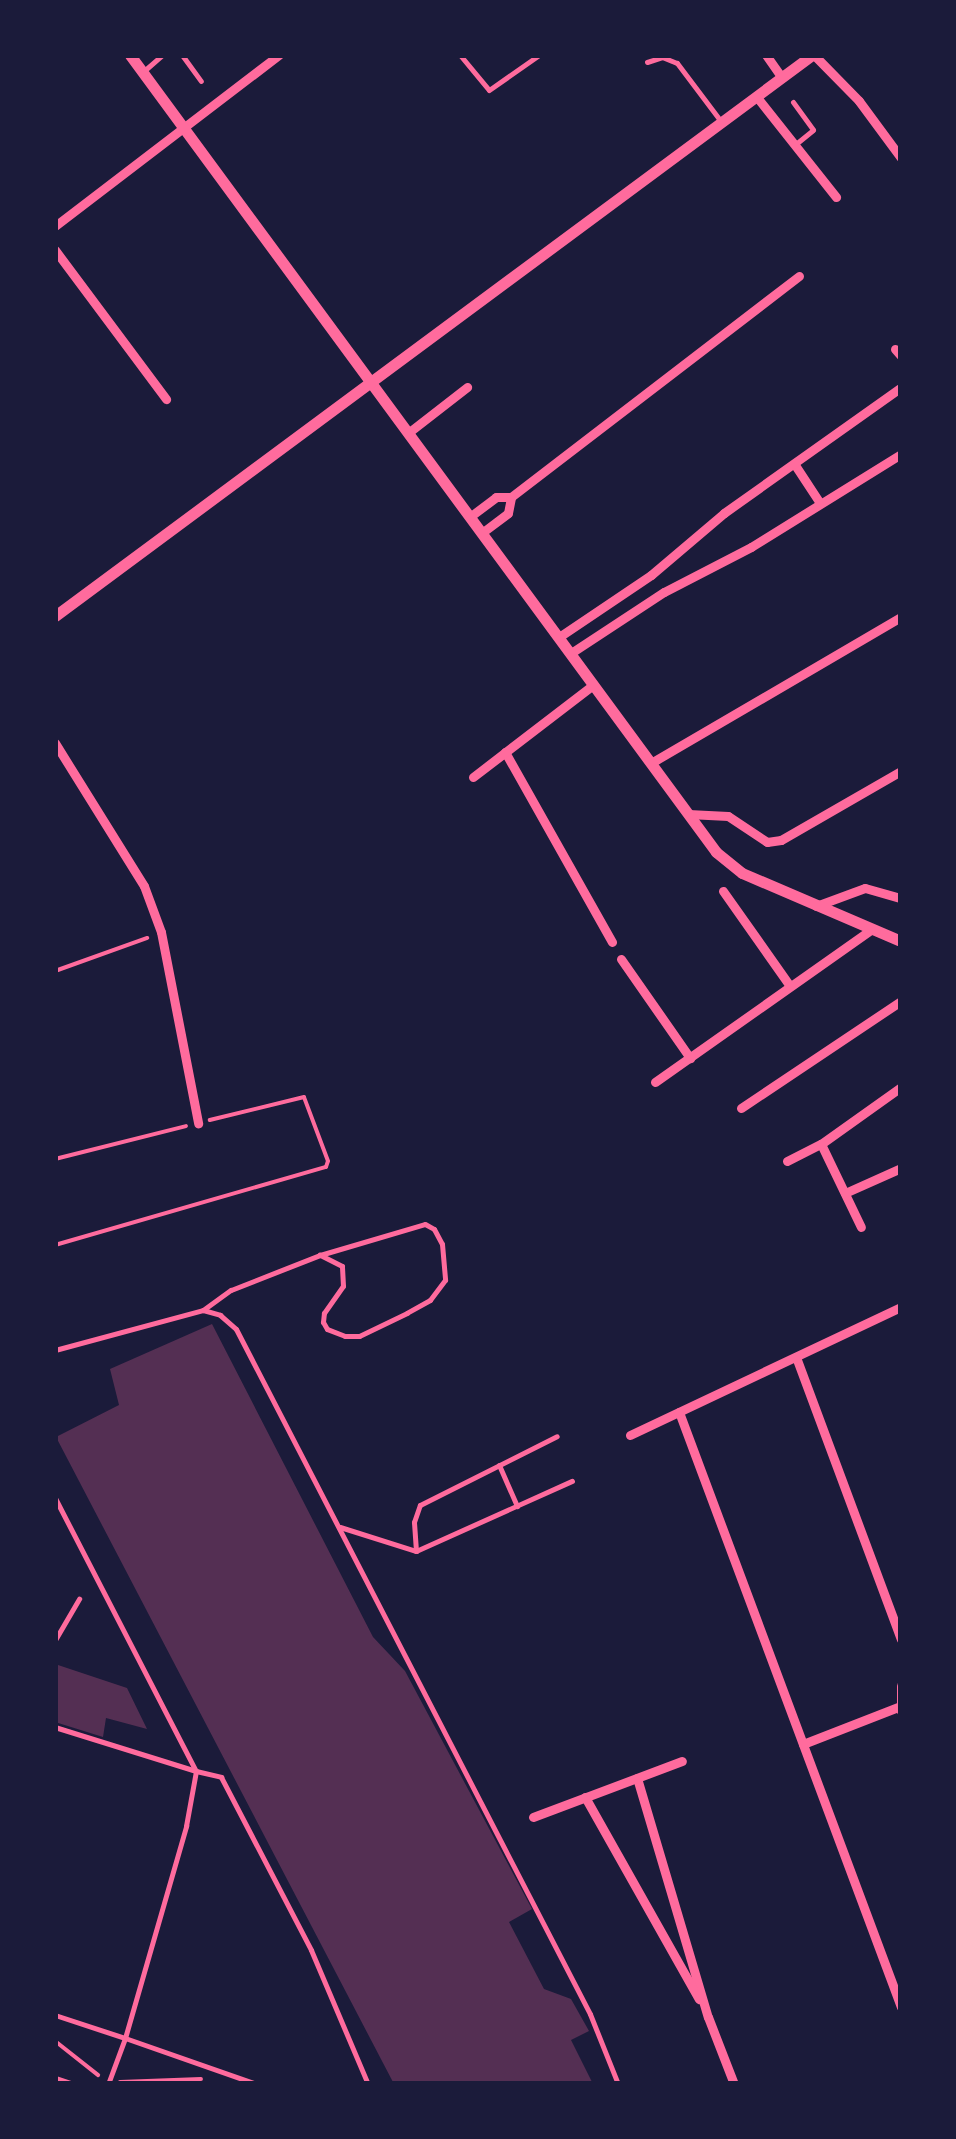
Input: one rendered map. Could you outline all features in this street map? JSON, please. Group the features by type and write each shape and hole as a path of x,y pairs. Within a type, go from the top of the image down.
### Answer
{"street":[{"path":"130,55 727,864 814,907 901,941"},
{"path":"55,226 278,55"},
{"path":"766,55 782,78"},
{"path":"55,616 813,55 860,101 901,158"},
{"path":"756,96 836,196"},
{"path":"55,250 166,399"},
{"path":"471,516 496,497 511,497 799,276"},
{"path":"408,433 467,387"},
{"path":"559,637 651,576 724,512 901,387"},
{"path":"571,653 664,592 750,547 901,454"},
{"path":"795,465 820,503"},
{"path":"483,532 508,513 511,497"},
{"path":"651,763 901,617"},
{"path":"473,776 593,686"},
{"path":"55,744 144,886 161,932 198,1123"},
{"path":"505,752 612,942"},
{"path":"688,814 728,816 767,842 781,840 901,771"},
{"path":"814,907 865,888 901,898"},
{"path":"723,890 790,986"},
{"path":"655,1082 869,930"},
{"path":"621,959 690,1058"},
{"path":"741,1108 901,1001"},
{"path":"788,1162 821,1144 901,1087"},
{"path":"821,1144 861,1227"},
{"path":"845,1193 901,1168"},
{"path":"630,1435 901,1308"},
{"path":"796,1357 901,1638"},
{"path":"679,1412 901,2006"},
{"path":"803,1744 900,1709 901,1686"},
{"path":"533,1817 682,1761"},
{"path":"636,1778 708,2017 734,2084"},
{"path":"585,1797 708,2017"}],"lane":[{"path":"142,72 162,55"},
{"path":"182,55 202,81"},
{"path":"460,55 489,90 539,55"},
{"path":"647,62 662,57 677,63 722,122"},
{"path":"793,102 813,130 794,145"},
{"path":"55,1350 203,1310 231,1290 320,1254 424,1224 434,1229 442,1244 444,1280 430,1300 407,1314 359,1336 345,1336 327,1329 324,1322 324,1313 343,1286 342,1266 320,1254"},
{"path":"203,1310 220,1314 236,1329 590,2014 618,2084"},
{"path":"416,1551 414,1522 420,1505 556,1436"},
{"path":"499,1465 517,1506"},
{"path":"337,1526 416,1551 572,1481"},
{"path":"55,1498 196,1770 186,1826 109,2082"},
{"path":"55,1640 79,1599"},
{"path":"55,1727 221,1777 312,1950 368,2084"},
{"path":"55,2015 256,2084"},
{"path":"55,2078 73,2084"}],"path":[{"path":"55,971 161,932"},
{"path":"55,1159 304,1098 328,1161 326,1167 55,1245"},
{"path":"55,2041 109,2082 173,2077 212,2084"}],"building":[{"path":"212,1324 373,1637 405,1671 532,1909 509,1922 544,1989 571,1999 589,2031 571,2040 593,2084 394,2084 56,1437 119,1405 110,1369"},
{"path":"55,1664 127,1688 147,1729 106,1718 103,1737 55,1722"}]}
